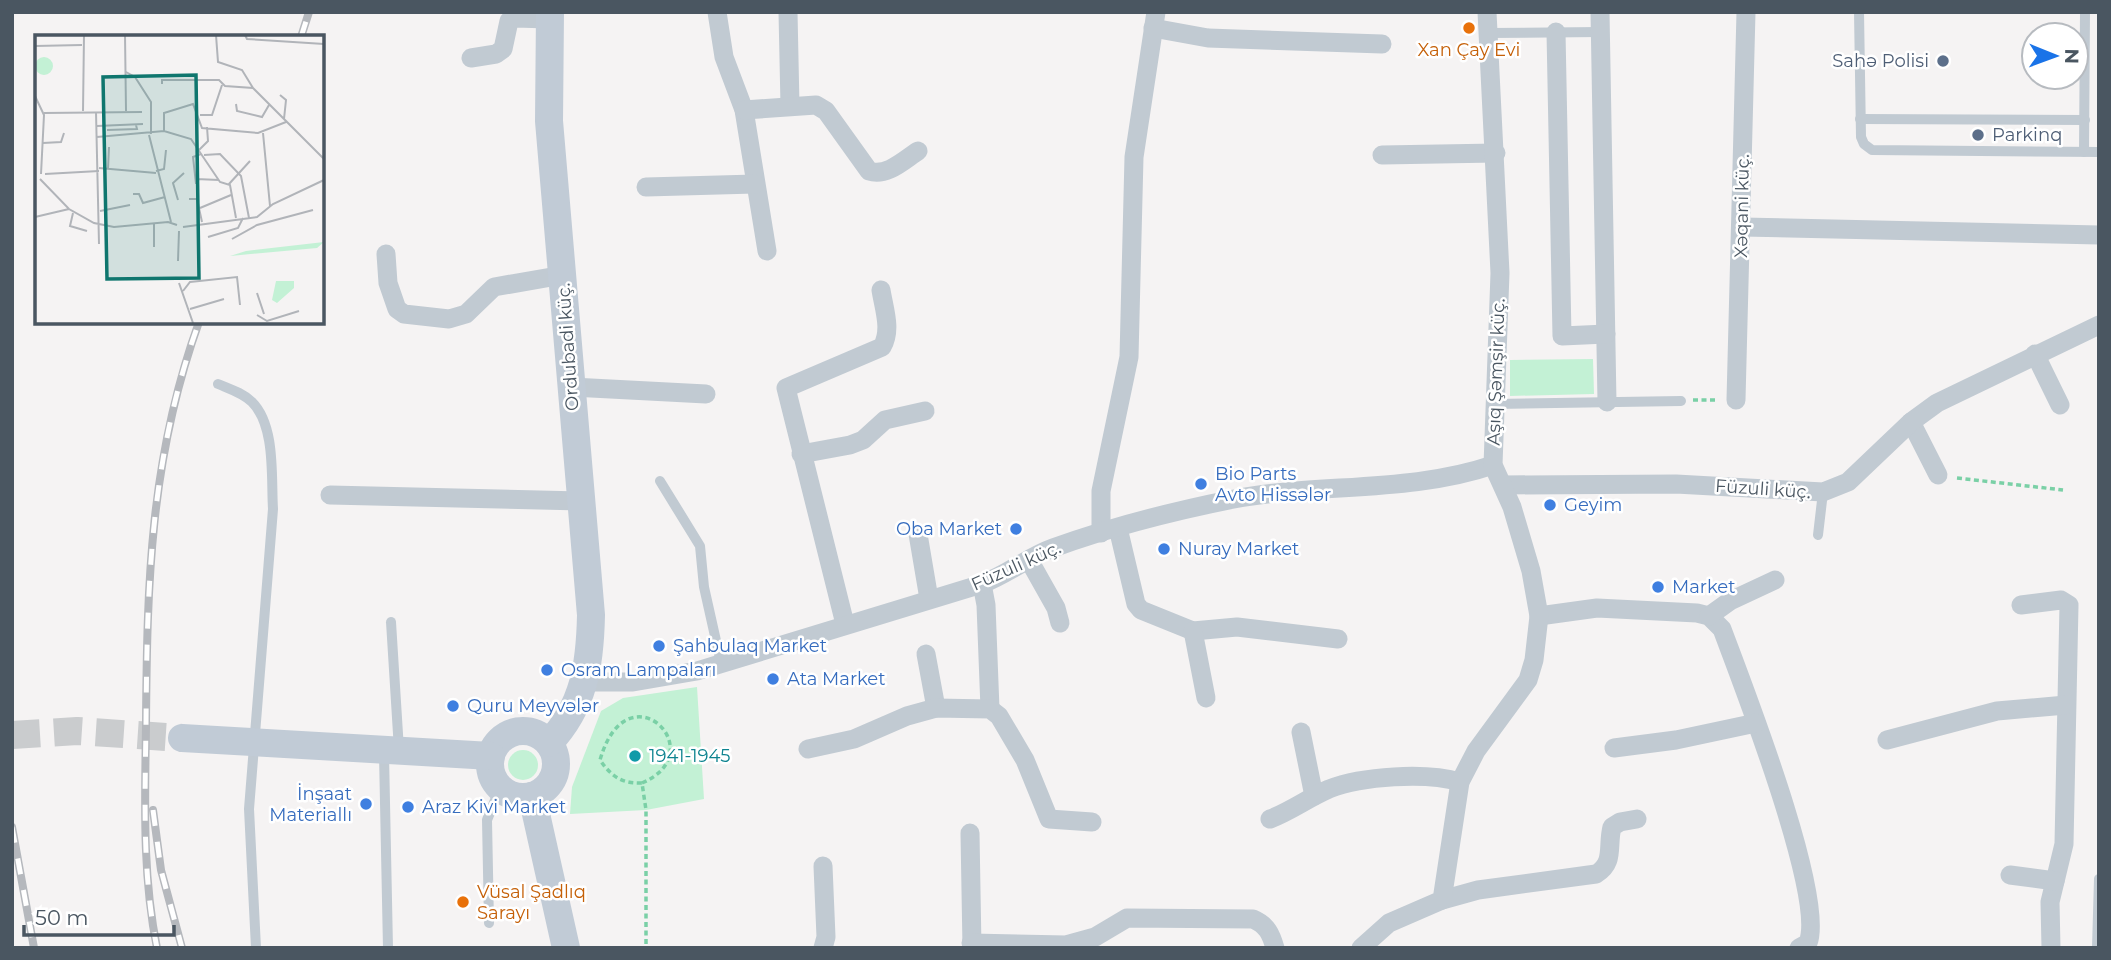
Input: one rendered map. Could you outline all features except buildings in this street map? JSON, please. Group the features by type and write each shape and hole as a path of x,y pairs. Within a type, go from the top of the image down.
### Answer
{"main road":[{"name":"Ordubadi küç.","path":"549,743 566,725 585,682 591,615 549,121 550,16"},
{"path":"528,731 549,743 554,752 555,774 550,784 532,796 510,795 493,779 491,756 496,745 516,732 528,731"},
{"path":"182,738 491,756"},
{"path":"532,796 566,948"}],"street":[{"path":"717,12 724,57 744,110 767,251"},
{"path":"788,12 790,107"},
{"name":"Aşıq Şəmşir küç.","path":"1442,900 1460,782 1476,751 1528,680 1534,660 1539,617 1531,571 1503,485 1493,465 1500,274 1487,12"},
{"name":"Xəqani küç.","path":"1736,400 1746,12"},
{"path":"471,58 496,54 503,49 509,21 515,18 550,16"},
{"path":"1338,639 1302,637 1237,627 1193,631 1147,613 1136,604 1110,531 1101,491 1129,357 1134,157 1155,20 1208,37 1382,44"},
{"path":"1600,22 1607,402"},
{"path":"1556,32 1562,336 1606,334"},
{"path":"744,110 816,105 826,111 869,171 877,174 887,171 918,151"},
{"path":"1382,155 1496,153"},
{"path":"646,187 755,184"},
{"path":"1742,228 2099,235"},
{"path":"386,254 388,283 397,309 404,314 449,319 466,314 494,287 563,275"},
{"path":"845,624 786,388 882,347 887,339 887,324 881,290"},
{"name":"Füzuli küç.","path":"1503,485 1676,484 1823,492 1848,482 1911,422 1970,384 2099,325"},
{"path":"2035,354 2060,405"},
{"path":"572,387 706,394"},
{"path":"801,454 850,445 863,440 885,420 925,411"},
{"path":"1911,422 1938,475"},
{"name":"Füzuli küç.","path":"585,682 633,681 721,663 982,584 1015,570 1054,548 1235,499 1455,476 1493,465"},
{"path":"330,495 581,501"},
{"path":"918,534 929,599"},
{"path":"1029,560 1056,608 1060,623"},
{"path":"1709,616 1730,601 1775,580"},
{"path":"982,584 986,605 990,709"},
{"path":"2021,605 2060,600 2069,605 2064,844 2050,902 2051,948"},
{"path":"1539,617 1597,608 1697,613 1709,616 1722,629 1787,814 1804,882 1812,929 1807,946"},
{"path":"1193,631 1206,698"},
{"path":"926,654 936,708"},
{"path":"1888,740 1997,711 2066,705"},
{"path":"808,749 854,739 907,716 936,708 990,709 999,716 1026,760 1049,819 1092,822"},
{"path":"1614,748 1676,740 1756,723"},
{"path":"1301,732 1314,796"},
{"path":"1270,819 1295,809 1314,796 1363,780 1431,777 1460,782"},
{"path":"1361,948 1389,923 1442,900 1478,890 1596,874 1606,868 1610,860 1612,827 1620,822 1637,820"},
{"path":"970,832 972,945 1066,945 1096,937 1126,918 1253,919 1263,923 1271,934 1275,948"},
{"path":"823,866 826,937 823,948"},
{"path":"2010,875 2055,881"}],"lane":[{"path":"1859,12 1861,137 1864,144 1872,150 2099,152"},
{"path":"2084,152 2085,12"},
{"path":"1489,33 1556,32 1600,22"},
{"path":"1860,119 2085,120"},
{"path":"218,384 242,394 254,404 266,432 270,460 273,509 249,809 256,948"},
{"path":"1495,404 1681,401"},
{"path":"660,481 700,546 704,587 721,663"},
{"path":"1818,535 1823,492"},
{"path":"388,948 391,622"},
{"path":"489,923 487,820 500,788"},
{"path":"2097,948 2099,879"}],"path":[{"path":"1681,401 1736,400"},
{"path":"1938,475 2063,490"},
{"path":"639,716 652,717 661,724 668,735 671,751 667,766 656,777 642,783 623,782 609,773 600,760 607,738 617,725 639,716"},
{"path":"642,783 646,810 646,948"}],"green space":[{"path":"1593,359 1594,394 1510,396 1510,360"},
{"path":"697,687 704,799 646,810 570,814 572,787 601,711 623,698"},
{"path":"523,750 534,754 538,765 534,776 523,780 512,776 508,765 512,754"}],"tunnel":[{"path":"12,735 77,731 182,738"}],"railway":[{"path":"302,35 309,12"},
{"path":"157,948 149,892 146,837 150,571 154,521 170,422 198,324"},
{"path":"153,810 161,870 182,948"},
{"path":"12,827 34,948"}],"place":[{"name":"Xan Çay Evi","path":"1469,28"},
{"name":"Sahə Polisi","path":"1943,61"},
{"name":"Parkinq","path":"1978,135"},
{"name":"Bio Parts Avto Hissələr","path":"1201,484"},
{"name":"Geyim","path":"1550,505"},
{"name":"Oba Market","path":"1016,529"},
{"name":"Nuray Market","path":"1164,549"},
{"name":"Market","path":"1658,587"},
{"name":"Şahbulaq Market","path":"659,646"},
{"name":"Osram Lampaları","path":"547,670"},
{"name":"Ata Market","path":"773,679"},
{"name":"Quru Meyvələr","path":"453,706"},
{"name":"1941-1945","path":"635,756"},
{"name":"İnşaat Materiallı","path":"366,804"},
{"name":"Araz Kivi Market","path":"408,807"},
{"name":"Vüsal Şadlıq Sarayı","path":"463,902"}]}
